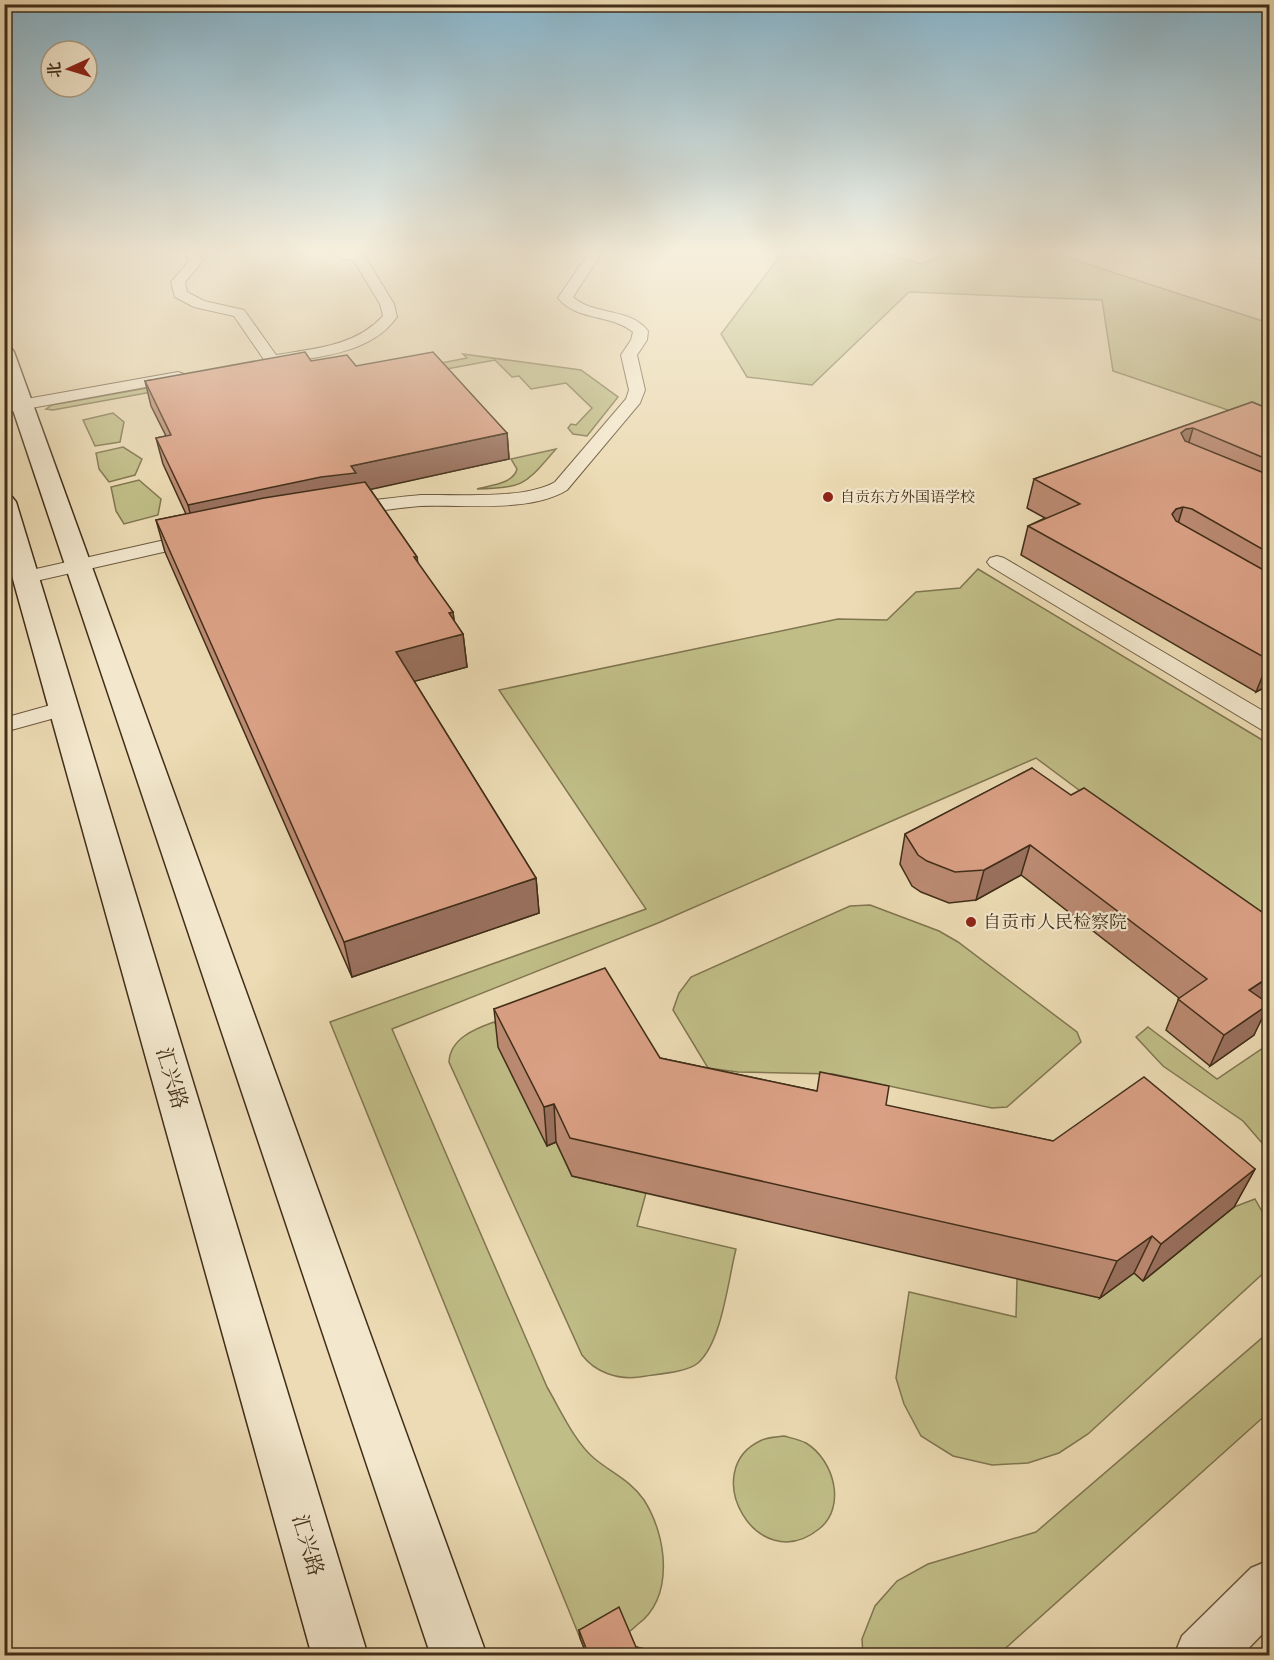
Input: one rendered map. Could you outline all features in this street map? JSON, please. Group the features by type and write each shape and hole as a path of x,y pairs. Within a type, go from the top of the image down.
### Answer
{"main road":[{"path":"4,352 22,415 78,564 459,1656"},
{"name":"汇兴路","path":"4,502 340,1656"},
{"path":"1202,1656 1269,1587"}],"lane":[{"path":"248,328 271,368"},
{"path":"271,368 340,347 372,335 381,328"},
{"path":"324,513 382,504 521,498 541,495 561,486 634,400 637,390 628,359 641,331 639,328"},
{"path":"250,364 271,368 303,369"},
{"path":"22,415 191,383 74,412"},
{"path":"27,577 213,535"},
{"path":"998,562 1269,725"},
{"path":"4,725 65,708"}],"shaded area":[{"path":"725,328 871,328 812,385 747,377 721,334"},
{"path":"1106,328 1269,328 1269,424 1113,371"},
{"path":"463,354 581,370 618,397 587,436 573,434 568,428 571,424 576,425 592,408 566,383 531,389 519,376 512,377 495,360 441,370 358,379 467,358"},
{"path":"297,361 300,365 53,410 46,409 52,405"},
{"path":"113,413 124,422 120,442 95,446 83,420"},
{"path":"123,447 142,459 135,475 109,482 99,469 96,453"},
{"path":"556,449 523,482 506,487 477,489 511,478 517,469 511,459"},
{"path":"139,480 161,499 158,515 124,524 116,511 111,487"},
{"path":"978,569 1269,744 1269,948 1099,805 1036,758 658,923 392,1029 547,1387 581,1444 595,1459 639,1493 658,1531 662,1548 662,1583 649,1613 627,1632 615,1636 580,1638 330,1022 646,909 499,690 838,619 887,620 916,592 960,588"},
{"path":"870,905 939,931 958,942 1077,1032 1081,1042 1007,1107 992,1108 833,1074 738,1072 708,1068 673,1010 679,993 691,977 850,906"},
{"path":"494,1022 509,1043 548,1145 556,1142 572,1176 646,1193 637,1226 736,1249 727,1293 713,1341 698,1363 693,1366 670,1373 631,1378 607,1374 593,1366 582,1355 449,1062 450,1054 458,1041 471,1032"},
{"path":"1148,1027 1217,1079 1269,1044 1269,1151 1243,1121 1163,1066 1136,1037"},
{"path":"1255,1199 1268,1222 1269,1268 1088,1434 1059,1453 1028,1463 992,1465 953,1456 921,1436 904,1404 896,1378 909,1292 1016,1317 1017,1279 1100,1298 1134,1273 1143,1281 1234,1207"},
{"path":"1269,1332 1269,1412 998,1655 863,1655 862,1639 875,1606 897,1581 928,1564 1036,1532"},
{"path":"784,1436 806,1443 816,1451 830,1472 834,1484 833,1509 828,1520 819,1529 796,1541 775,1540 756,1530 742,1514 735,1494 734,1473 743,1454 762,1440"}],"building":[{"path":"305,352 311,361 347,355 356,366 433,352 507,433 351,466 356,473 321,477 188,505 156,438 171,435 145,381"},
{"path":"1252,402 1269,409 1269,460 1193,428 1181,433 1185,441 1269,475 1269,553 1192,509 1183,507 1176,509 1172,514 1176,521 1269,573 1269,660 1028,526 1080,504 1034,479"},
{"path":"365,482 453,612 449,613 463,634 396,652 536,878 344,942 156,520 264,498"},
{"path":"1032,768 1071,795 1084,788 1269,917 1269,977 1249,990 1269,1004 1224,1035 1178,999 1207,979 1030,845 984,870 955,872 918,855 905,834"},
{"path":"605,968 660,1058 817,1091 820,1072 889,1086 886,1105 1053,1141 1144,1077 1255,1169 1161,1244 1152,1236 1117,1261 570,1138 554,1104 544,1107 494,1009"},
{"path":"619,1607 636,1647 672,1656 589,1656 579,1630"}],"place":[{"name":"自贡东方外国语学校","path":"828,497"},
{"name":"自贡市人民检察院","path":"971,922"}]}
